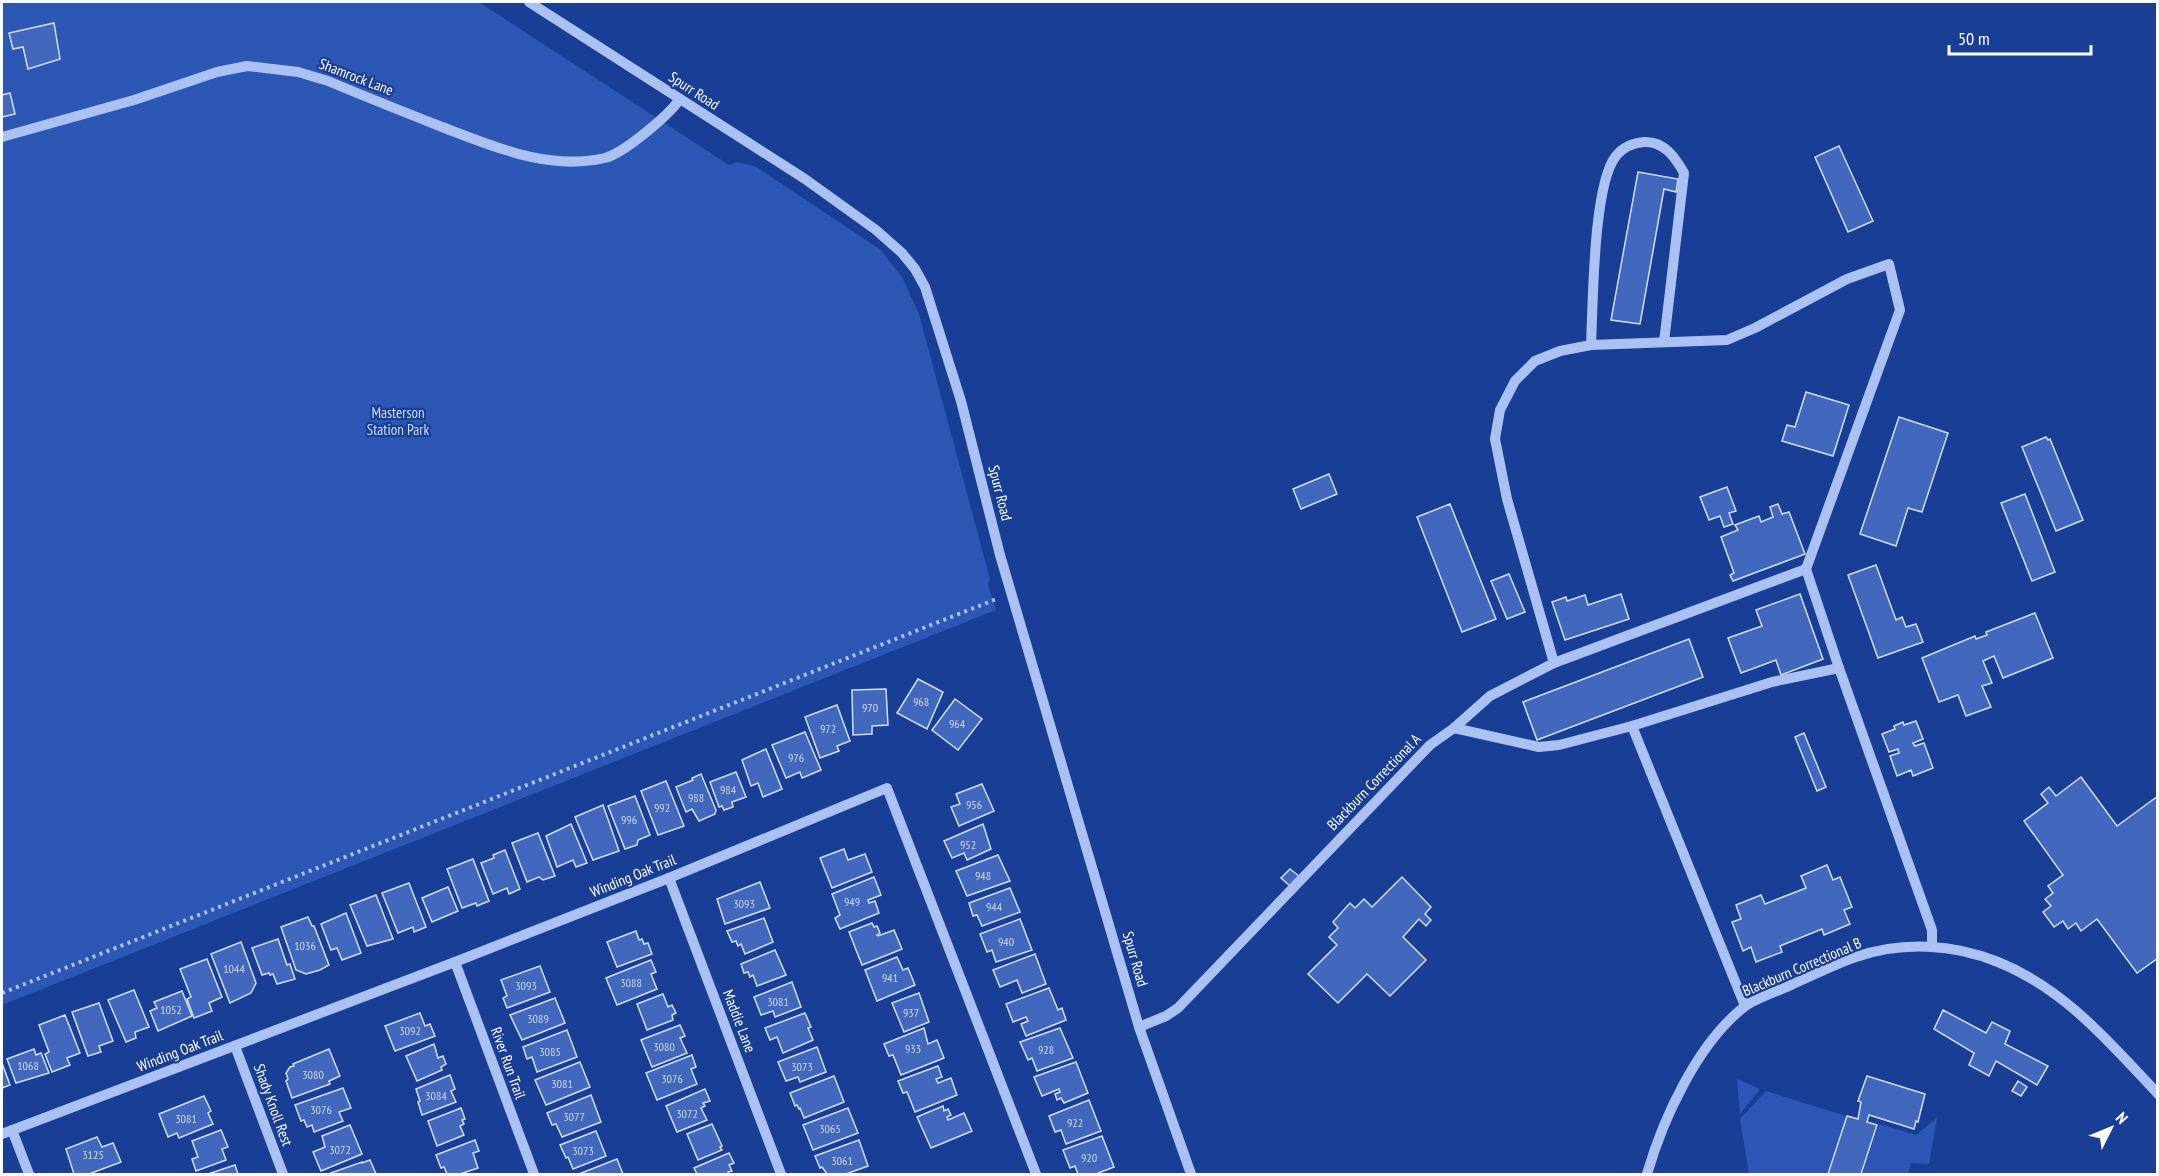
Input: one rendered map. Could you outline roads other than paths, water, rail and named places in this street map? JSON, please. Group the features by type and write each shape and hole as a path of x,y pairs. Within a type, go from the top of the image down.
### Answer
{"street":[{"name":"Spurr Road","path":"529,2 805,179 876,230 902,253 915,269 925,287 961,400 1011,593 1139,1027 1191,1174"},
{"name":"Shamrock Lane","path":"2,137 134,100 217,72 247,66 298,72 328,81 503,150 563,163 607,158 639,138 674,108 680,99"},
{"path":"1591,345 1597,229 1607,175 1616,156 1633,142 1654,141 1673,154 1684,173 1664,342"},
{"path":"1554,663 1507,500 1495,439 1500,410 1515,381 1535,362 1552,354 1591,345 1728,340 1847,279 1888,264 1900,310 1806,568 1932,930 1932,946"},
{"name":"Blackburn Correctional A","path":"1139,1027 1166,1016 1178,1008 1430,745 1454,728 1490,696 1554,663 1806,568"},
{"path":"1454,728 1539,747 1559,745 1632,726 1772,682 1839,668"},
{"path":"1632,726 1745,1006"},
{"name":"Winding Oak Trail","path":"7,1132 455,962 669,878 887,788 1036,1174"},
{"name":"Maddie Lane","path":"669,878 781,1174"},
{"name":"Blackburn Correctional B","path":"1647,1174 1667,1117 1689,1076 1714,1038 1745,1006 1855,957 1884,950 1932,946 1964,950 1999,962 2039,982 2069,1003 2094,1025 2157,1095"},
{"name":"River Run Trail","path":"455,962 534,1174"},
{"name":"Shady Knoll Rest","path":"235,1046 283,1174"},
{"path":"7,1132 28,1174"}],"park label":[{"name":"Masterson Station Park","path":"398,422"}]}
